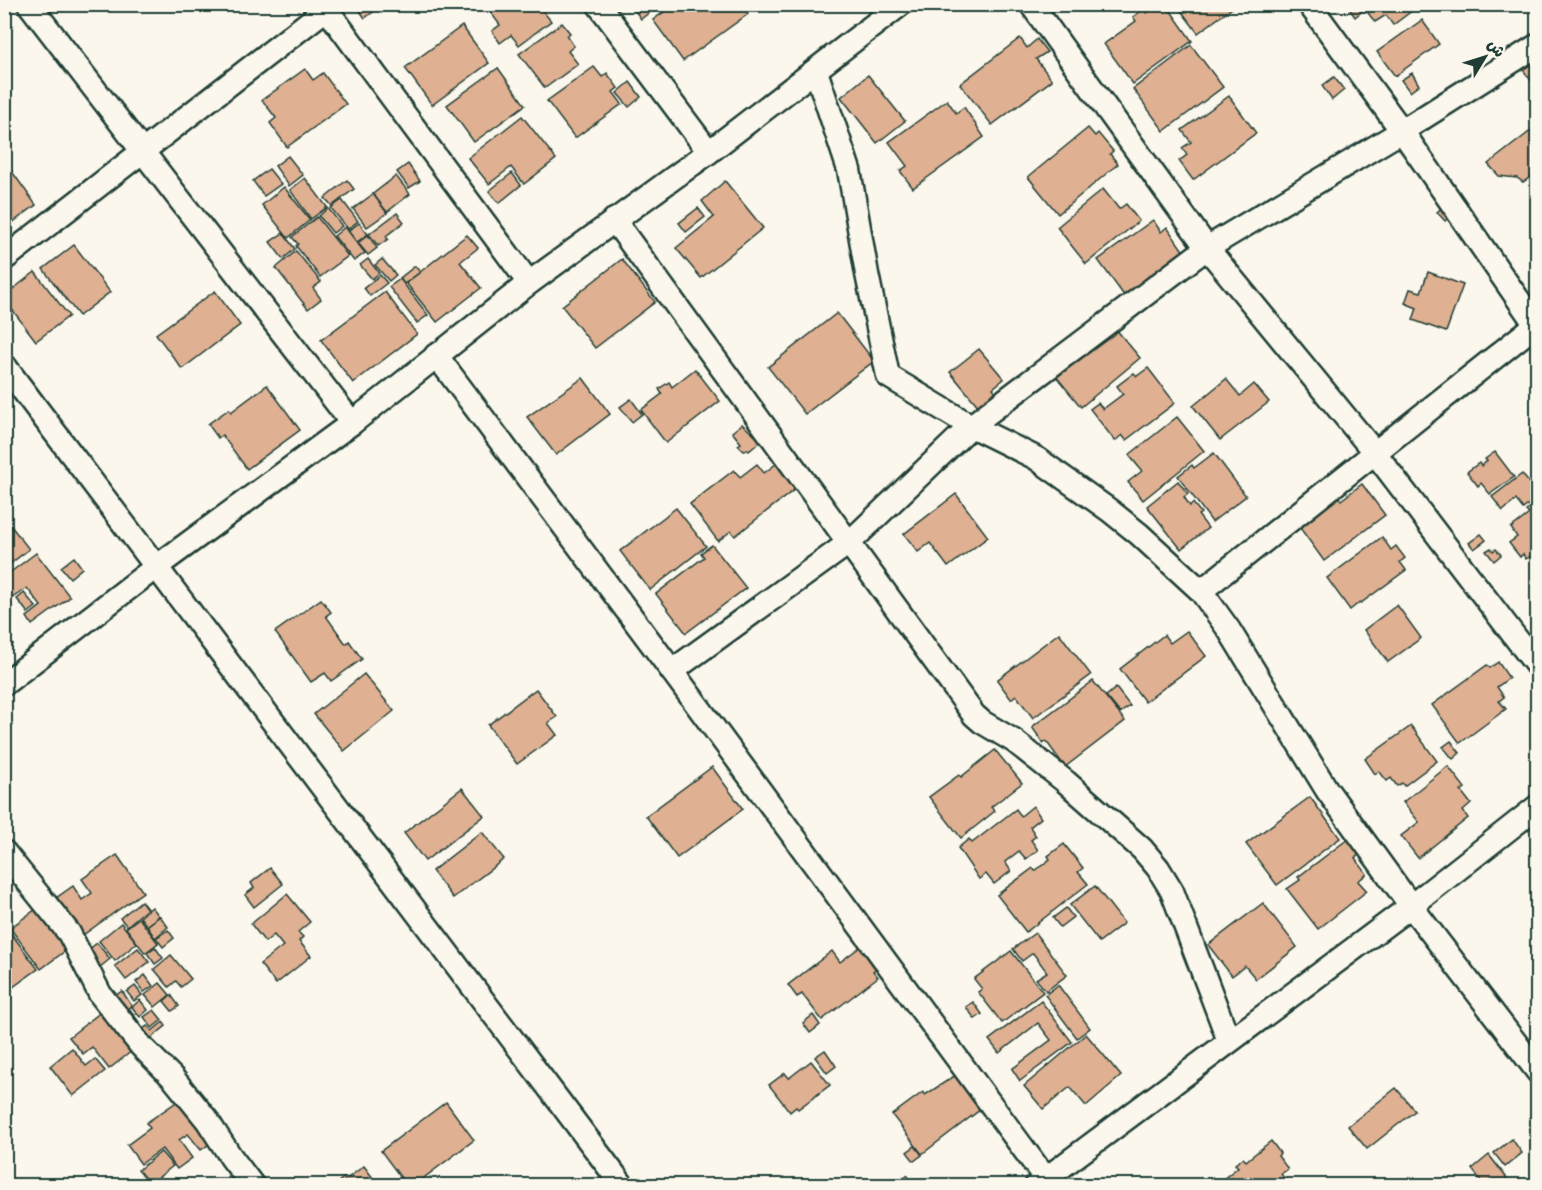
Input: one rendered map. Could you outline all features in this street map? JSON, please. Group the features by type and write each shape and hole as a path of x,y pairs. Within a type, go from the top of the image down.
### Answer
{"street":[{"path":"29,4 352,423"},
{"path":"598,4 709,152"},
{"path":"1031,4 1207,248 1375,453 1538,667"},
{"path":"1201,591 1537,325 1402,131 1309,4"},
{"path":"4,259 142,153 325,7 529,284"},
{"path":"4,684 156,567 352,423 529,284 816,71 887,9"},
{"path":"672,671 850,542 971,426 1207,248 1402,131 1538,45"},
{"path":"816,71 849,170 888,376 971,426 1036,458 1139,534 1201,591 1229,630 1327,790 1410,906 1538,1072"},
{"path":"614,220 974,715 1014,741 1066,782 1142,849 1158,868 1172,891 1228,1041"},
{"path":"436,355 672,671 1044,1183 1228,1041 1410,906 1538,806"},
{"path":"4,365 623,1185"},
{"path":"4,852 69,933 100,994 141,1046 173,1078 207,1120 253,1185"}],"building":[{"path":"355,4 384,4 365,18"},
{"path":"488,4 550,4 542,10 551,21 519,45 511,35 500,43 492,31 500,25 486,6"},
{"path":"630,4 660,4 641,19"},
{"path":"675,4 741,4 748,14 683,61 653,20"},
{"path":"1159,4 1166,4 1192,41 1133,84 1104,44 1136,21 1133,17 1144,9 1147,13"},
{"path":"1176,4 1236,4 1236,5 1198,33"},
{"path":"1346,4 1421,4 1393,25 1386,15 1375,22 1365,9 1355,17"},
{"path":"1513,4 1528,4 1518,11"},
{"path":"1422,20 1439,44 1395,76 1377,52"},
{"path":"562,23 570,33 567,36 574,46 568,51 578,64 545,88 519,54"},
{"path":"462,26 489,63 432,105 405,68"},
{"path":"1020,38 1027,48 1037,39 1047,52 1036,59 1052,80 992,125 960,84"},
{"path":"1191,45 1223,87 1164,131 1133,89"},
{"path":"1538,55 1538,90 1521,67"},
{"path":"594,67 602,77 607,73 618,88 613,92 622,104 575,138 547,101"},
{"path":"498,68 525,105 474,142 447,105"},
{"path":"305,69 313,80 323,73 346,104 287,147 270,123 276,118 262,100"},
{"path":"1412,73 1419,85 1410,92 1401,80"},
{"path":"868,75 905,121 877,143 841,97"},
{"path":"1334,77 1344,90 1332,100 1322,86"},
{"path":"630,82 641,97 629,107 617,93"},
{"path":"1229,96 1256,133 1193,180 1179,161 1187,155 1182,148 1191,142 1182,130"},
{"path":"947,100 956,113 964,107 984,137 913,188 900,171 907,166 889,142"},
{"path":"522,116 556,159 524,184 511,167 489,184 468,158"},
{"path":"1537,126 1538,172 1523,182 1517,178 1499,176 1488,164"},
{"path":"1088,128 1095,136 1098,133 1113,151 1110,154 1118,164 1058,214 1028,177"},
{"path":"288,156 303,175 289,186 275,166"},
{"path":"408,164 420,181 409,188 397,172"},
{"path":"8,166 36,205 4,229 4,168"},
{"path":"269,169 281,184 264,196 253,181"},
{"path":"512,173 521,185 499,203 489,191"},
{"path":"396,176 410,194 387,212 373,194"},
{"path":"305,178 327,207 311,219 290,190"},
{"path":"347,180 354,189 332,206 325,198"},
{"path":"725,181 763,228 701,278 676,248 714,217 702,201"},
{"path":"284,187 310,220 288,238 262,205"},
{"path":"1103,189 1119,209 1126,204 1139,221 1086,264 1057,227"},
{"path":"373,194 387,213 367,227 353,209"},
{"path":"342,200 358,221 348,229 331,208"},
{"path":"1446,204 1454,213 1445,221 1437,212"},
{"path":"328,208 342,226 333,233 319,216"},
{"path":"698,208 705,217 686,232 679,223"},
{"path":"397,213 404,222 386,236 388,239 378,246 369,234"},
{"path":"317,217 348,256 320,277 296,246 298,244 292,237"},
{"path":"1153,220 1161,232 1167,227 1188,258 1128,301 1098,260"},
{"path":"359,223 368,234 357,242 348,231"},
{"path":"345,227 365,253 354,261 334,236"},
{"path":"283,233 295,249 283,259 270,242"},
{"path":"368,235 377,248 368,255 358,243"},
{"path":"467,235 478,248 460,262 481,288 437,322 406,283"},
{"path":"74,245 110,292 79,316 43,269"},
{"path":"296,251 321,282 313,288 321,299 308,309 276,268"},
{"path":"368,259 379,273 372,279 360,265"},
{"path":"382,259 396,275 389,281 375,265"},
{"path":"622,259 655,302 595,348 562,306"},
{"path":"415,266 420,272 404,284 400,278"},
{"path":"35,272 69,316 36,341 4,299 4,296"},
{"path":"1428,272 1463,285 1446,332 1413,320 1417,308 1405,303 1410,289 1421,292"},
{"path":"380,275 387,283 370,296 364,288"},
{"path":"400,279 428,315 417,323 389,287"},
{"path":"215,291 240,325 182,369 156,334"},
{"path":"385,292 417,334 353,383 321,340"},
{"path":"837,313 874,361 805,414 768,367"},
{"path":"1110,322 1140,358 1081,407 1051,370"},
{"path":"979,349 1004,379 993,388 1001,399 984,413 950,372"},
{"path":"1148,368 1175,403 1126,440 1122,435 1115,441 1090,409 1098,403 1103,409 1123,394 1117,386 1134,373 1137,376"},
{"path":"695,369 720,401 666,443 641,410 662,394 659,389 669,382 672,387"},
{"path":"583,378 610,414 556,455 527,417"},
{"path":"1226,379 1240,396 1254,384 1269,402 1220,440 1193,406"},
{"path":"267,385 300,430 247,469 222,435 218,438 208,424 229,409 231,412"},
{"path":"631,399 642,414 632,422 620,407"},
{"path":"1177,417 1204,451 1143,500 1128,482 1142,471 1129,455"},
{"path":"742,424 761,441 749,451 747,449 744,451 738,445 741,443 732,432"},
{"path":"1495,452 1514,477 1490,494 1481,483 1478,486 1467,472 1479,463 1481,466 1487,461 1485,459"},
{"path":"1214,453 1246,496 1212,522 1178,476 1192,465 1194,468"},
{"path":"780,461 799,486 735,536 731,531 718,541 690,504 734,470 740,477 757,464 764,473"},
{"path":"1522,474 1538,497 1523,509 1516,500 1503,511 1492,497"},
{"path":"1178,481 1188,494 1184,497 1190,506 1193,503 1201,513 1198,515 1208,528 1181,549 1147,506"},
{"path":"1362,484 1385,515 1324,561 1295,521 1335,492 1341,500"},
{"path":"956,494 988,537 948,567 930,543 918,552 904,534"},
{"path":"1537,503 1538,551 1526,559 1523,554 1520,557 1509,543 1517,537 1511,528 1529,514 1526,511"},
{"path":"676,508 706,546 650,590 620,551"},
{"path":"4,517 29,549 10,564 4,557"},
{"path":"1481,534 1486,540 1474,549 1469,543"},
{"path":"1382,537 1391,550 1396,546 1405,558 1400,562 1406,570 1350,610 1327,578"},
{"path":"712,545 746,588 686,633 656,594 704,557 701,553"},
{"path":"1491,548 1493,551 1496,549 1501,555 1494,561 1486,551"},
{"path":"36,553 70,597 32,625 27,617 41,606 27,588 12,598 4,588 4,577"},
{"path":"74,557 82,568 70,578 61,567"},
{"path":"24,593 36,607 28,613 17,599"},
{"path":"321,599 331,612 326,616 346,644 349,641 362,659 331,681 325,673 311,682 275,632"},
{"path":"1397,605 1421,638 1388,662 1364,630"},
{"path":"1187,631 1206,656 1145,702 1120,669 1164,635 1170,643"},
{"path":"1059,633 1091,675 1033,718 1016,695 1011,699 997,680"},
{"path":"4,634 13,645 4,652"},
{"path":"1498,662 1509,678 1497,687 1504,697 1499,701 1506,709 1460,743 1432,705 1487,665 1490,668"},
{"path":"364,674 394,711 344,751 314,714"},
{"path":"1093,681 1125,721 1065,767 1046,741 1043,743 1032,727"},
{"path":"1116,688 1130,706 1120,713 1106,696"},
{"path":"536,689 557,717 548,723 557,735 517,764 488,725"},
{"path":"1411,726 1437,761 1404,786 1402,783 1397,786 1391,778 1387,781 1379,771 1375,774 1365,759"},
{"path":"1451,741 1460,753 1453,759 1443,747"},
{"path":"995,750 1022,783 991,807 995,811 961,838 929,797 959,775 961,777"},
{"path":"1448,766 1465,788 1461,791 1471,804 1463,811 1468,818 1418,858 1401,836 1419,822 1403,802"},
{"path":"712,767 743,809 677,858 646,816"},
{"path":"462,788 484,816 425,861 404,833"},
{"path":"1310,797 1340,838 1277,885 1246,844"},
{"path":"1033,806 1041,818 1030,827 1036,836 1031,840 1038,850 1026,859 1019,851 1005,862 1011,871 994,884 986,874 979,879 958,848 969,839 972,843 1016,809 1021,816"},
{"path":"482,832 504,859 453,898 432,871"},
{"path":"1348,839 1360,854 1355,858 1367,874 1358,881 1367,891 1318,929 1287,889 1300,880 1298,877"},
{"path":"1064,844 1083,868 1078,872 1088,884 1026,932 997,895 1033,868 1035,871 1050,859 1048,856"},
{"path":"117,855 143,892 83,935 56,898 73,886 82,900 92,893 82,879"},
{"path":"270,868 283,884 254,907 245,895 254,888 251,883"},
{"path":"1095,886 1124,923 1099,942 1070,905"},
{"path":"287,894 310,922 298,932 303,937 299,941 311,956 276,984 260,964 283,946 274,935 265,942 251,924"},
{"path":"141,901 147,909 127,926 120,918"},
{"path":"1263,903 1297,947 1256,979 1245,966 1232,976 1208,945"},
{"path":"39,907 69,948 41,969 10,928"},
{"path":"152,907 159,916 147,926 140,917"},
{"path":"1066,908 1073,917 1060,927 1053,918"},
{"path":"160,916 168,927 155,938 147,926"},
{"path":"139,918 158,943 145,953 126,928"},
{"path":"121,923 137,943 115,961 99,941"},
{"path":"7,928 38,969 6,992 4,990 4,930"},
{"path":"168,930 174,938 163,947 156,938"},
{"path":"1035,933 1067,975 1046,991 1036,979 1047,972 1033,953 1022,961 1013,949"},
{"path":"97,943 110,959 99,968 87,951"},
{"path":"155,947 163,958 155,964 147,953"},
{"path":"860,947 876,969 873,971 878,977 822,1020 802,994 797,997 788,985 832,951 840,962"},
{"path":"138,948 149,962 126,980 115,966"},
{"path":"1011,951 1043,992 1002,1023 978,992 982,989 974,979"},
{"path":"171,955 191,979 181,987 176,981 169,987 154,969"},
{"path":"145,975 153,986 144,992 136,982"},
{"path":"160,983 170,995 155,1007 145,995"},
{"path":"1058,985 1090,1028 1077,1038 1045,995"},
{"path":"135,986 142,995 134,1001 127,992"},
{"path":"122,991 132,1006 129,1008 139,1022 133,1026 112,998"},
{"path":"171,995 179,1006 172,1011 164,1001"},
{"path":"140,1000 148,1010 140,1017 132,1007"},
{"path":"1041,1001 1072,1042 1020,1081 1012,1069 1051,1040 1038,1023 999,1053 989,1040"},
{"path":"973,1002 982,1014 975,1019 966,1007"},
{"path":"106,1008 137,1047 109,1069 92,1047 83,1054 69,1037"},
{"path":"154,1010 162,1020 152,1028 144,1017"},
{"path":"813,1015 820,1025 810,1033 803,1023"},
{"path":"163,1022 166,1026 145,1043 137,1034 147,1026 152,1031"},
{"path":"1086,1034 1121,1076 1086,1106 1070,1087 1043,1109 1024,1086"},
{"path":"72,1048 86,1066 95,1059 105,1071 73,1096 50,1066"},
{"path":"825,1050 836,1066 827,1073 815,1057"},
{"path":"811,1061 830,1085 798,1109 796,1107 790,1112 769,1085 785,1073 789,1078"},
{"path":"956,1075 981,1109 922,1154 892,1115 923,1092 925,1095"},
{"path":"1396,1088 1415,1111 1367,1149 1348,1126"},
{"path":"178,1101 209,1144 201,1150 188,1134 179,1140 192,1158 177,1169 162,1149 141,1164 127,1145 150,1128 146,1123"},
{"path":"446,1102 474,1140 413,1186 407,1186 381,1151"},
{"path":"1512,1139 1522,1153 1505,1167 1494,1153"},
{"path":"1271,1141 1280,1153 1278,1156 1288,1169 1281,1174 1289,1184 1218,1186 1217,1184 1238,1167 1235,1164 1243,1158 1246,1161"},
{"path":"915,1146 922,1155 914,1161 907,1152"},
{"path":"161,1152 173,1166 150,1184 138,1170"},
{"path":"1489,1155 1513,1186 1485,1186 1472,1169"},
{"path":"364,1166 379,1186 337,1186 336,1184 343,1178 345,1180"},
{"path":"907,1175 916,1186 898,1186 896,1183"}]}
